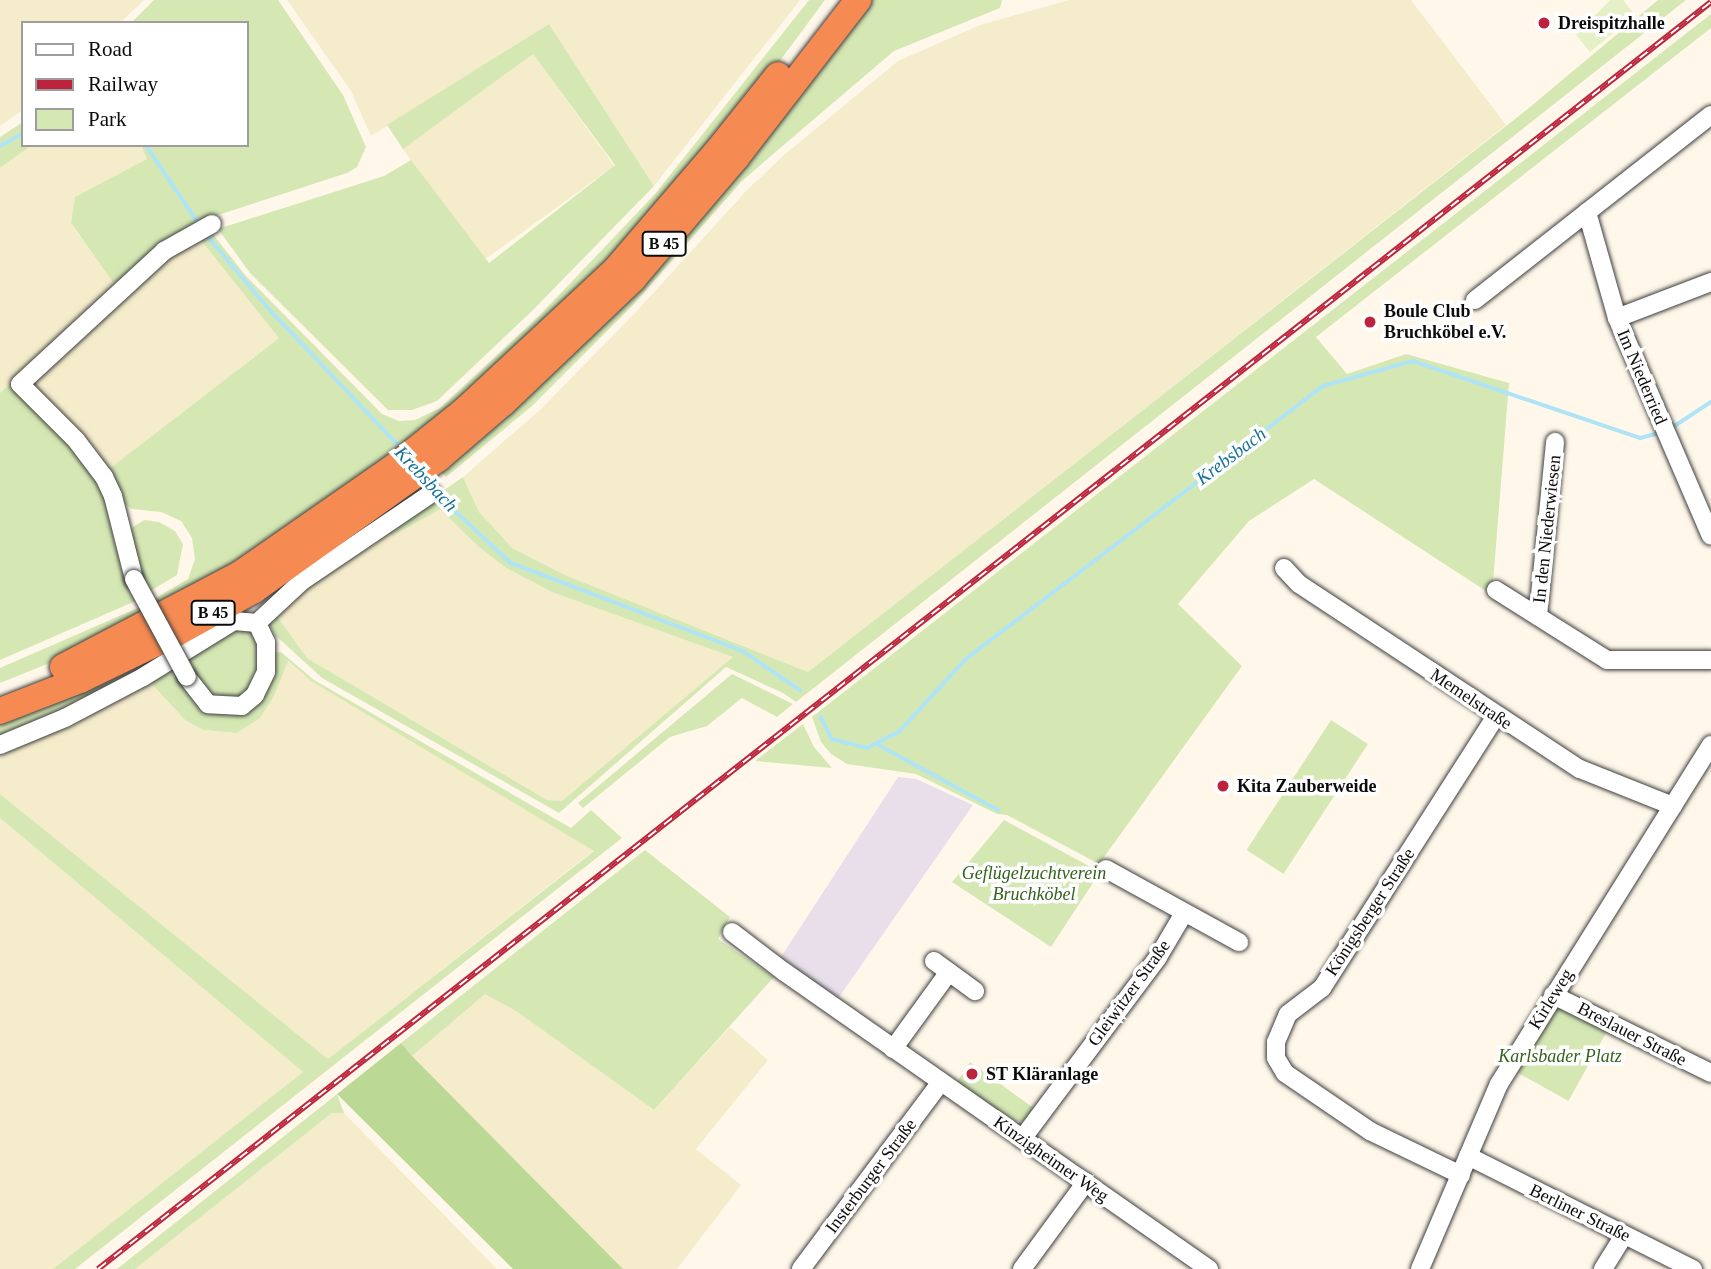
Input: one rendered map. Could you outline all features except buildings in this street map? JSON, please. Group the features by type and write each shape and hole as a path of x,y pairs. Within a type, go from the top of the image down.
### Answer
{"highway":[{"name":"B 45","path":"432,451 616,269 723,144 835,0"},
{"name":"B 45","path":"0,711 80,680 243,597 432,451 503,403 633,279 729,168 858,0"},
{"name":"B 45","path":"0,694 72,664 240,574 400,475"}],"street":[{"path":"1475,300 1711,116"},
{"name":"Im Niederried","path":"1587,212 1617,318 1711,536"},
{"path":"212,224 164,251 20,384 76,440 104,477 113,496 134,579 187,677 208,704 227,708 242,706 255,695 266,671 266,642 257,623"},
{"path":"1617,318 1711,282"},
{"name":"In den Niederwiesen","path":"1538,616 1555,442"},
{"path":"0,745 65,718 121,689 234,621 257,623 302,581 432,494"},
{"name":"Memelstraße","path":"1284,568 1299,584 1580,769 1673,806"},
{"name":"In den Niederwiesen","path":"1496,590 1607,660 1711,660"},
{"name":"Königsberger Straße","path":"1461,1175 1370,1131 1285,1073 1276,1058 1276,1042 1288,1014 1322,988 1496,716"},
{"name":"Kirleweg","path":"1420,1269 1499,1084 1711,745"},
{"path":"1105,869 1239,942"},
{"name":"Gleiwitzer Straße","path":"1022,1139 1158,957 1184,913"},
{"name":"Kinzigheimer Weg","path":"732,932 748,947 1209,1269"},
{"path":"893,1049 941,966 975,990"},
{"name":"Breslauer Straße","path":"1553,995 1711,1073"},
{"name":"Insterburger Straße","path":"801,1269 941,1082"},
{"name":"Berliner Straße","path":"1468,1156 1693,1269"},
{"path":"1021,1269 1086,1182"},
{"path":"1603,1269 1623,1235"}],"shaded area":[{"path":"0,0 144,0 122,21 21,21 21,111 0,126"},
{"path":"287,0 800,0 654,186 549,24 371,136 351,91"},
{"path":"1069,0 1411,0 1506,125 808,672 565,575 512,548 495,533 479,512 463,477 540,410 636,312 747,190 784,155 898,61 980,25"},
{"path":"533,54 614,166 484,260 403,149"},
{"path":"29,147 142,147 148,159 71,224 114,284 123,296 183,246 200,239 280,337 109,469 17,377 0,393 0,168"},
{"path":"440,508 480,548 506,568 552,592 734,657 562,801 547,800 307,658 274,612 305,585 388,529 392,535"},
{"path":"287,661 311,681 594,850 328,1059 0,794 0,753 150,682 185,720 203,730 237,733 260,718 273,698"},
{"path":"898,777 916,779 973,805 837,1000 781,957"},
{"path":"0,818 303,1072 53,1269 0,1269"},
{"path":"485,993 516,1011 654,1110 730,1027 768,1060 696,1149 741,1185 677,1269 623,1269 412,1056"},
{"path":"332,1113 344,1113 497,1269 135,1269"}],"green space":[{"path":"154,0 278,0 343,95 366,147 357,167 347,173 209,218 161,248 114,284 71,223 75,197 147,159 142,147 248,147 248,21 133,21"},
{"path":"809,0 825,0 762,85 610,264 424,430 296,524 157,610 152,600 188,579 195,559 192,538 181,521 161,512 132,509 123,503 109,469 279,338 200,239 212,233 246,276 382,414 399,421 415,420 440,408 540,315 655,194"},
{"path":"868,0 1002,0 1000,8 894,51 779,149 741,182 632,306 532,406 446,477 437,468"},
{"path":"1610,0 1623,0 1635,15 1590,52 1576,35"},
{"path":"1658,0 1686,0 796,702 783,693 726,667 559,813 322,678 275,635 269,623 274,612 307,658 547,800 562,801 733,657 552,592 506,568 480,548 440,509 392,536 388,529 463,477 479,512 512,548 565,575 808,672 1524,112"},
{"path":"1711,14 1711,28 1316,337 1347,374 1406,354 1509,383 1492,595 1314,479 1249,521 1178,604 1242,666 1099,864 1007,815 997,814 916,774 847,764 831,754 821,742 812,717"},
{"path":"549,24 654,186 533,310 437,401 412,410 388,410 250,273 218,229 384,176 411,160 489,263 615,165 533,54 403,149 387,125"},
{"path":"21,123 21,147 29,147 0,168 0,137"},
{"path":"11,383 74,441 102,479 138,600 0,660 0,393"},
{"path":"144,520 159,522 175,531 183,544 177,575 147,593 127,531"},
{"path":"142,606 148,617 67,656 0,683 0,668"},
{"path":"235,629 248,630 256,640 261,659 260,673 240,700 213,698 182,659"},
{"path":"165,649 169,656 64,711 0,738 0,724"},
{"path":"281,652 314,680 571,828 591,810 622,838 75,1269 53,1269 303,1072 0,818 0,794 328,1059 594,851 311,681 288,661 273,698 260,718 237,733 203,730 185,720 150,682 173,664 181,680 242,710 271,653"},
{"path":"732,674 793,704 777,717 742,698 707,726 670,737 583,808 578,803"},
{"path":"1331,720 1368,744 1283,874 1247,850"},
{"path":"803,724 814,747 832,768 755,761"},
{"name":"Geflügelzuchtverein Bruchköbel","path":"1004,820 1100,872 1051,947 952,882"},
{"path":"645,850 730,917 718,939 774,977 654,1110 516,1011 485,994 412,1056 401,1043"},
{"name":"Karlsbader Platz","path":"1557,1002 1608,1030 1568,1101 1518,1073"},
{"path":"401,1043 623,1269 513,1269 337,1094"},
{"path":"970,1062 1035,1109 1026,1121 1012,1121 957,1082"},
{"path":"337,1094 344,1113 332,1113 135,1269 117,1269"}],"waterway":[{"name":"Krebsbach","path":"0,146 21,135"},
{"name":"Krebsbach","path":"147,147 199,224"},
{"name":"Krebsbach","path":"205,233 271,311 400,447"},
{"name":"Krebsbach","path":"821,717 832,739 867,748 899,732 966,659 1323,386 1413,361 1640,438 1660,433"},
{"name":"Krebsbach","path":"1670,429 1711,402"},
{"name":"Krebsbach","path":"428,480 452,508 511,563 743,651 800,690"},
{"path":"877,744 998,810"}],"railway":[{"path":"98,1269 1711,2"}],"place":[{"name":"Dreispitzhalle","path":"1544,23"},
{"name":"Boule Club Bruchköbel e.V.","path":"1370,322"},
{"name":"Kita Zauberweide","path":"1223,786"},
{"name":"ST Kläranlage","path":"972,1074"}]}
